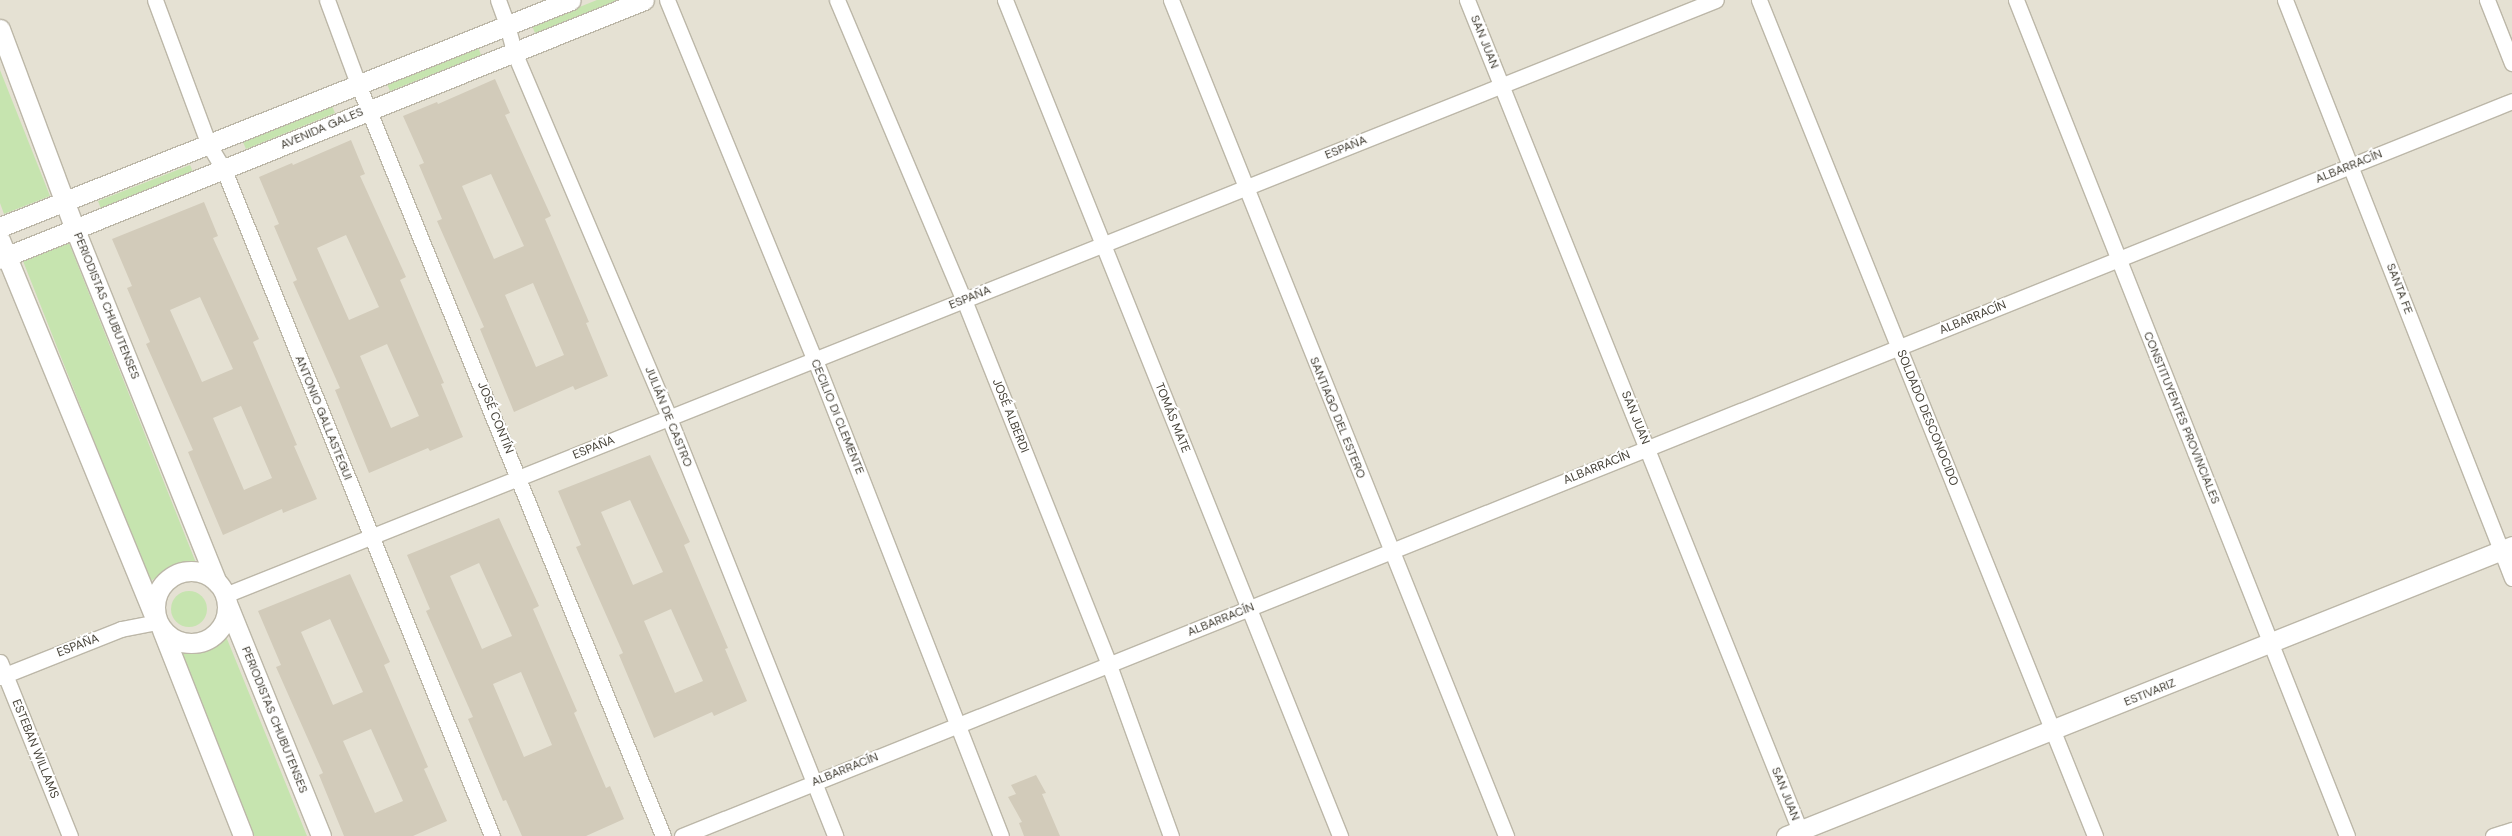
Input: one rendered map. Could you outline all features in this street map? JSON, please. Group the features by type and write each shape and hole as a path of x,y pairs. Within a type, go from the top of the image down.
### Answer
{"street":[{"name":"ANTONIO GALLASTEGUI","path":"155,0 209,145 224,170 492,836"},
{"name":"JOSÉ CONTÍN","path":"326,0 358,84 663,836"},
{"name":"JULIÁN DE CASTRO","path":"498,0 514,52 669,418 836,836"},
{"path":"0,227 65,203 358,84 572,0"},
{"name":"AVENIDA GALES","path":"2,252 74,228 224,170 644,0"},
{"name":"CECILIO DI CLEMENTE","path":"666,0 815,360 1001,836"},
{"name":"JOSÉ ALBERDI","path":"836,0 964,300 1109,665 1172,836"},
{"name":"TOMÁS MATE","path":"1005,0 1340,836"},
{"name":"SANTIAGO DEL ESTERO","path":"1170,0 1506,836"},
{"name":"SAN JUAN","path":"1467,0 1647,448 1796,834"},
{"name":"ESPAÑA","path":"223,593 371,537 1716,0"},
{"name":"SOLDADO DESCONOCIDO","path":"1759,0 2094,836"},
{"name":"CONSTITUYENTES PROVINCIALES","path":"2016,0 2347,836"},
{"name":"SANTA FE","path":"2285,0 2506,548 2512,578"},
{"path":"2487,0 2512,63"},
{"name":"PERIODISTAS CHUBUTENSES","path":"0,29 74,228 321,836"},
{"name":"ALBARRACÍN","path":"682,836 2512,101"},
{"path":"2,252 159,624 242,836"},
{"name":"ESTIVARIZ","path":"1796,834 2272,644 2506,548"},
{"path":"195,570 207,574 223,593 226,615 222,626 204,641 182,642 171,638 159,624 154,607 156,595 162,584 171,576 183,571 195,570"},
{"name":"ESPAÑA","path":"2,671 121,629 159,624"},
{"name":"ESTEBAN WILLAMS","path":"2,671 70,836"},
{"path":"2493,836 2512,830"}],"shaded area":[{"path":"0,0 2512,0 2512,836 0,836"}],"green space":[{"path":"597,0 619,0 535,33 532,26"},
{"path":"478,47 481,55 390,91 387,84"},
{"path":"0,70 50,196 4,214 0,203"},
{"path":"332,106 335,113 246,149 243,142"},
{"path":"190,165 193,172 101,209 98,201"},
{"path":"69,243 196,563 172,565 150,582 23,261"},
{"path":"189,591 196,592 202,596 206,602 206,616 202,622 196,626 189,627 182,626 176,622 172,616 171,609 172,602 176,596 182,592"},
{"path":"225,634 307,836 254,836 179,653 206,650"}],"building":[{"path":"495,79 510,113 505,115 551,216 545,219 589,322 586,323 608,376 575,390 573,386 514,412 480,329 484,327 437,221 442,219 419,165 424,163 403,116 437,102 438,104","holes":["491,174 524,246 494,259 462,186","533,283 564,355 536,367 505,295"]},
{"path":"351,140 365,174 360,176 406,277 400,280 444,383 441,384 463,437 430,451 428,448 369,473 335,390 340,388 293,282 297,280 274,226 279,224 259,177 292,163 293,165","holes":["346,235 379,307 349,320 317,248","387,344 419,416 391,428 360,356"]},
{"path":"204,202 218,236 213,238 259,339 253,342 297,445 294,446 317,499 283,513 282,509 223,535 188,452 193,450 146,344 150,342 127,288 132,286 112,239","holes":["200,297 233,369 202,382 170,310","241,406 272,478 244,490 213,418"]},
{"path":"650,455 690,542 684,545 728,648 725,649 747,701 714,716 712,712 654,738 619,655 623,653 576,547 581,545 558,491","holes":["630,500 663,572 633,585 601,512","671,609 703,681 675,693 644,621"]},
{"path":"499,518 539,606 533,609 577,711 574,713 606,788 610,786 624,819 586,836 522,836 506,800 503,801 468,719 473,717 426,611 430,609 407,555","holes":["479,563 512,636 482,649 450,576","521,672 552,745 524,757 493,684"]},
{"path":"350,574 390,662 384,665 428,767 424,769 447,821 413,836 344,836 319,775 323,773 276,667 281,665 258,611","holes":["330,619 363,692 333,705 301,632","371,729 403,801 375,813 343,741"]},
{"path":"1036,775 1046,793 1042,794 1060,836 1024,836 1019,823 1022,822 1008,797 1016,794 1011,785"}]}
